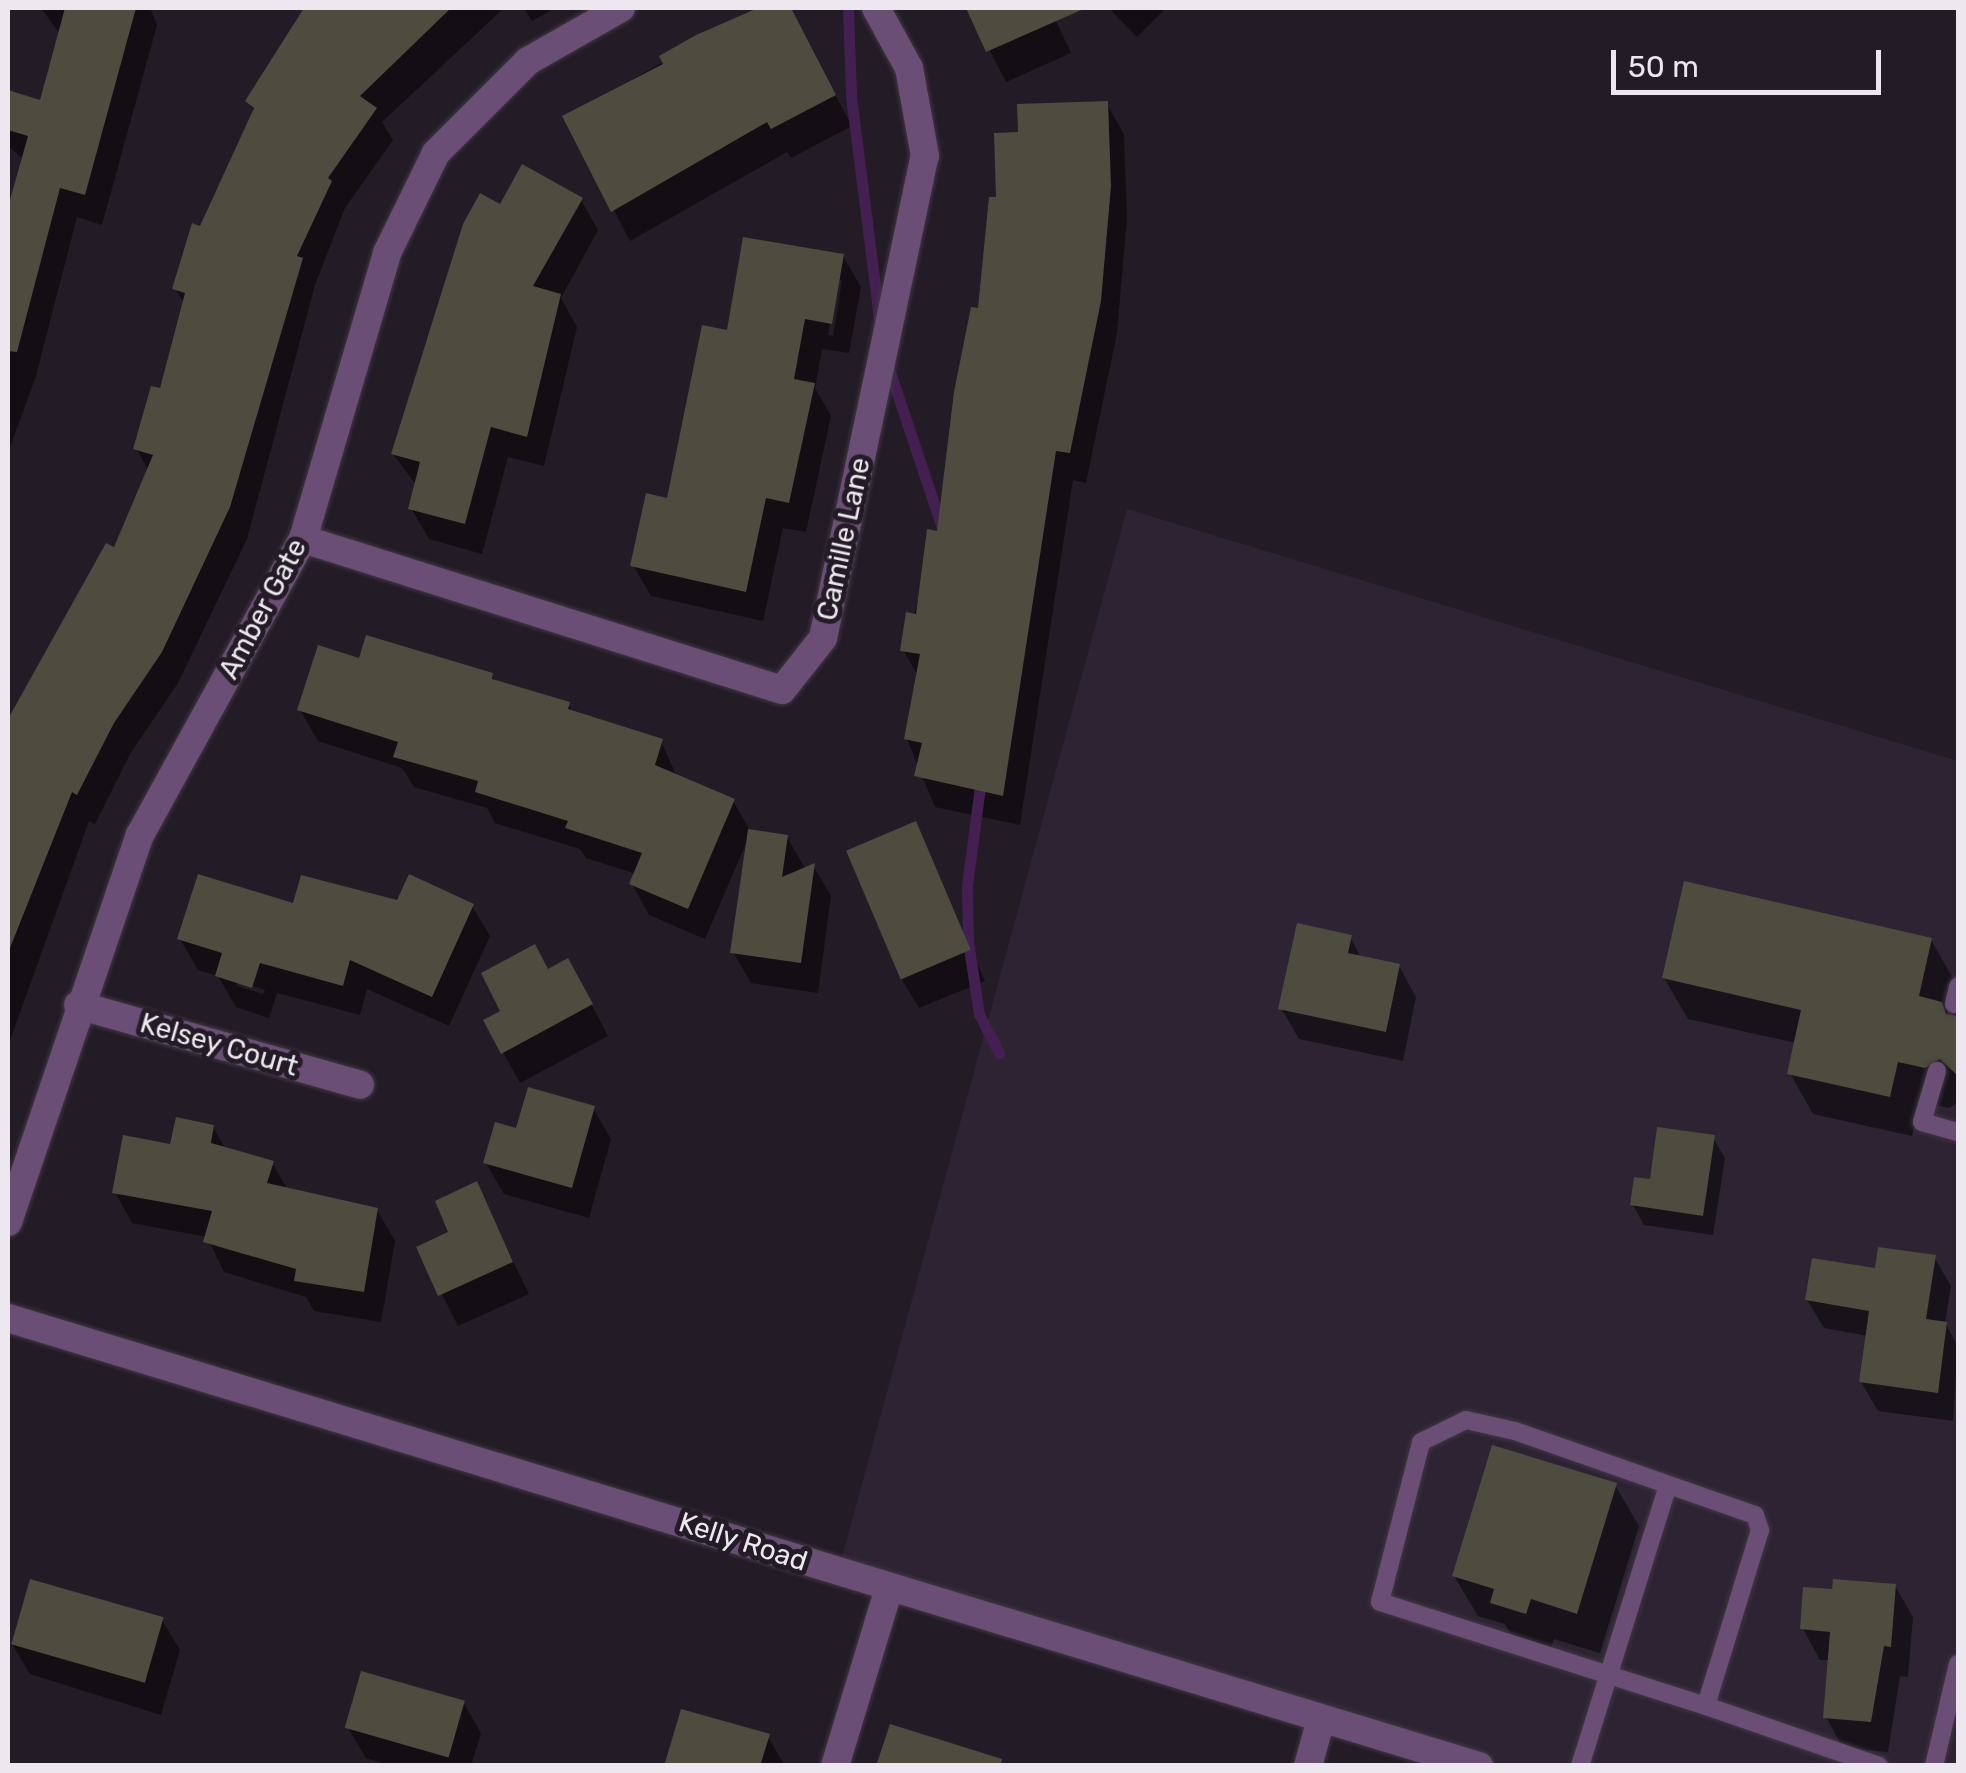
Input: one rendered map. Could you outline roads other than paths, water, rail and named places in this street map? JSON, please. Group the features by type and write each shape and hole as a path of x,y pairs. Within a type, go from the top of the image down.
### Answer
{"street":[{"name":"Amber Gate","path":"8,1222 78,1005 140,835 303,539 386,253 436,154 528,62 621,8"},
{"name":"Camille Lane","path":"303,539 782,690 824,638 924,156 910,68 876,8"},
{"name":"Kelsey Court","path":"78,1005 360,1085"},
{"name":"Kelly Road","path":"8,1318 1479,1766"},
{"path":"835,1766 888,1588"},
{"path":"1308,1766 1321,1719"}],"lane":[{"path":"1937,1071 1922,1122 1958,1132"},
{"path":"1706,1706 1760,1530 1754,1515 1667,1489 1515,1431 1466,1420 1442,1426 1421,1442 1380,1602 1880,1766"},
{"path":"1580,1766 1667,1489"},
{"path":"1934,1766 1958,1664"}],"waterway":[{"path":"848,8 851,96 880,325"},
{"path":"887,363 943,530"},
{"path":"981,779 967,886 968,942 979,1014 999,1053"}]}
